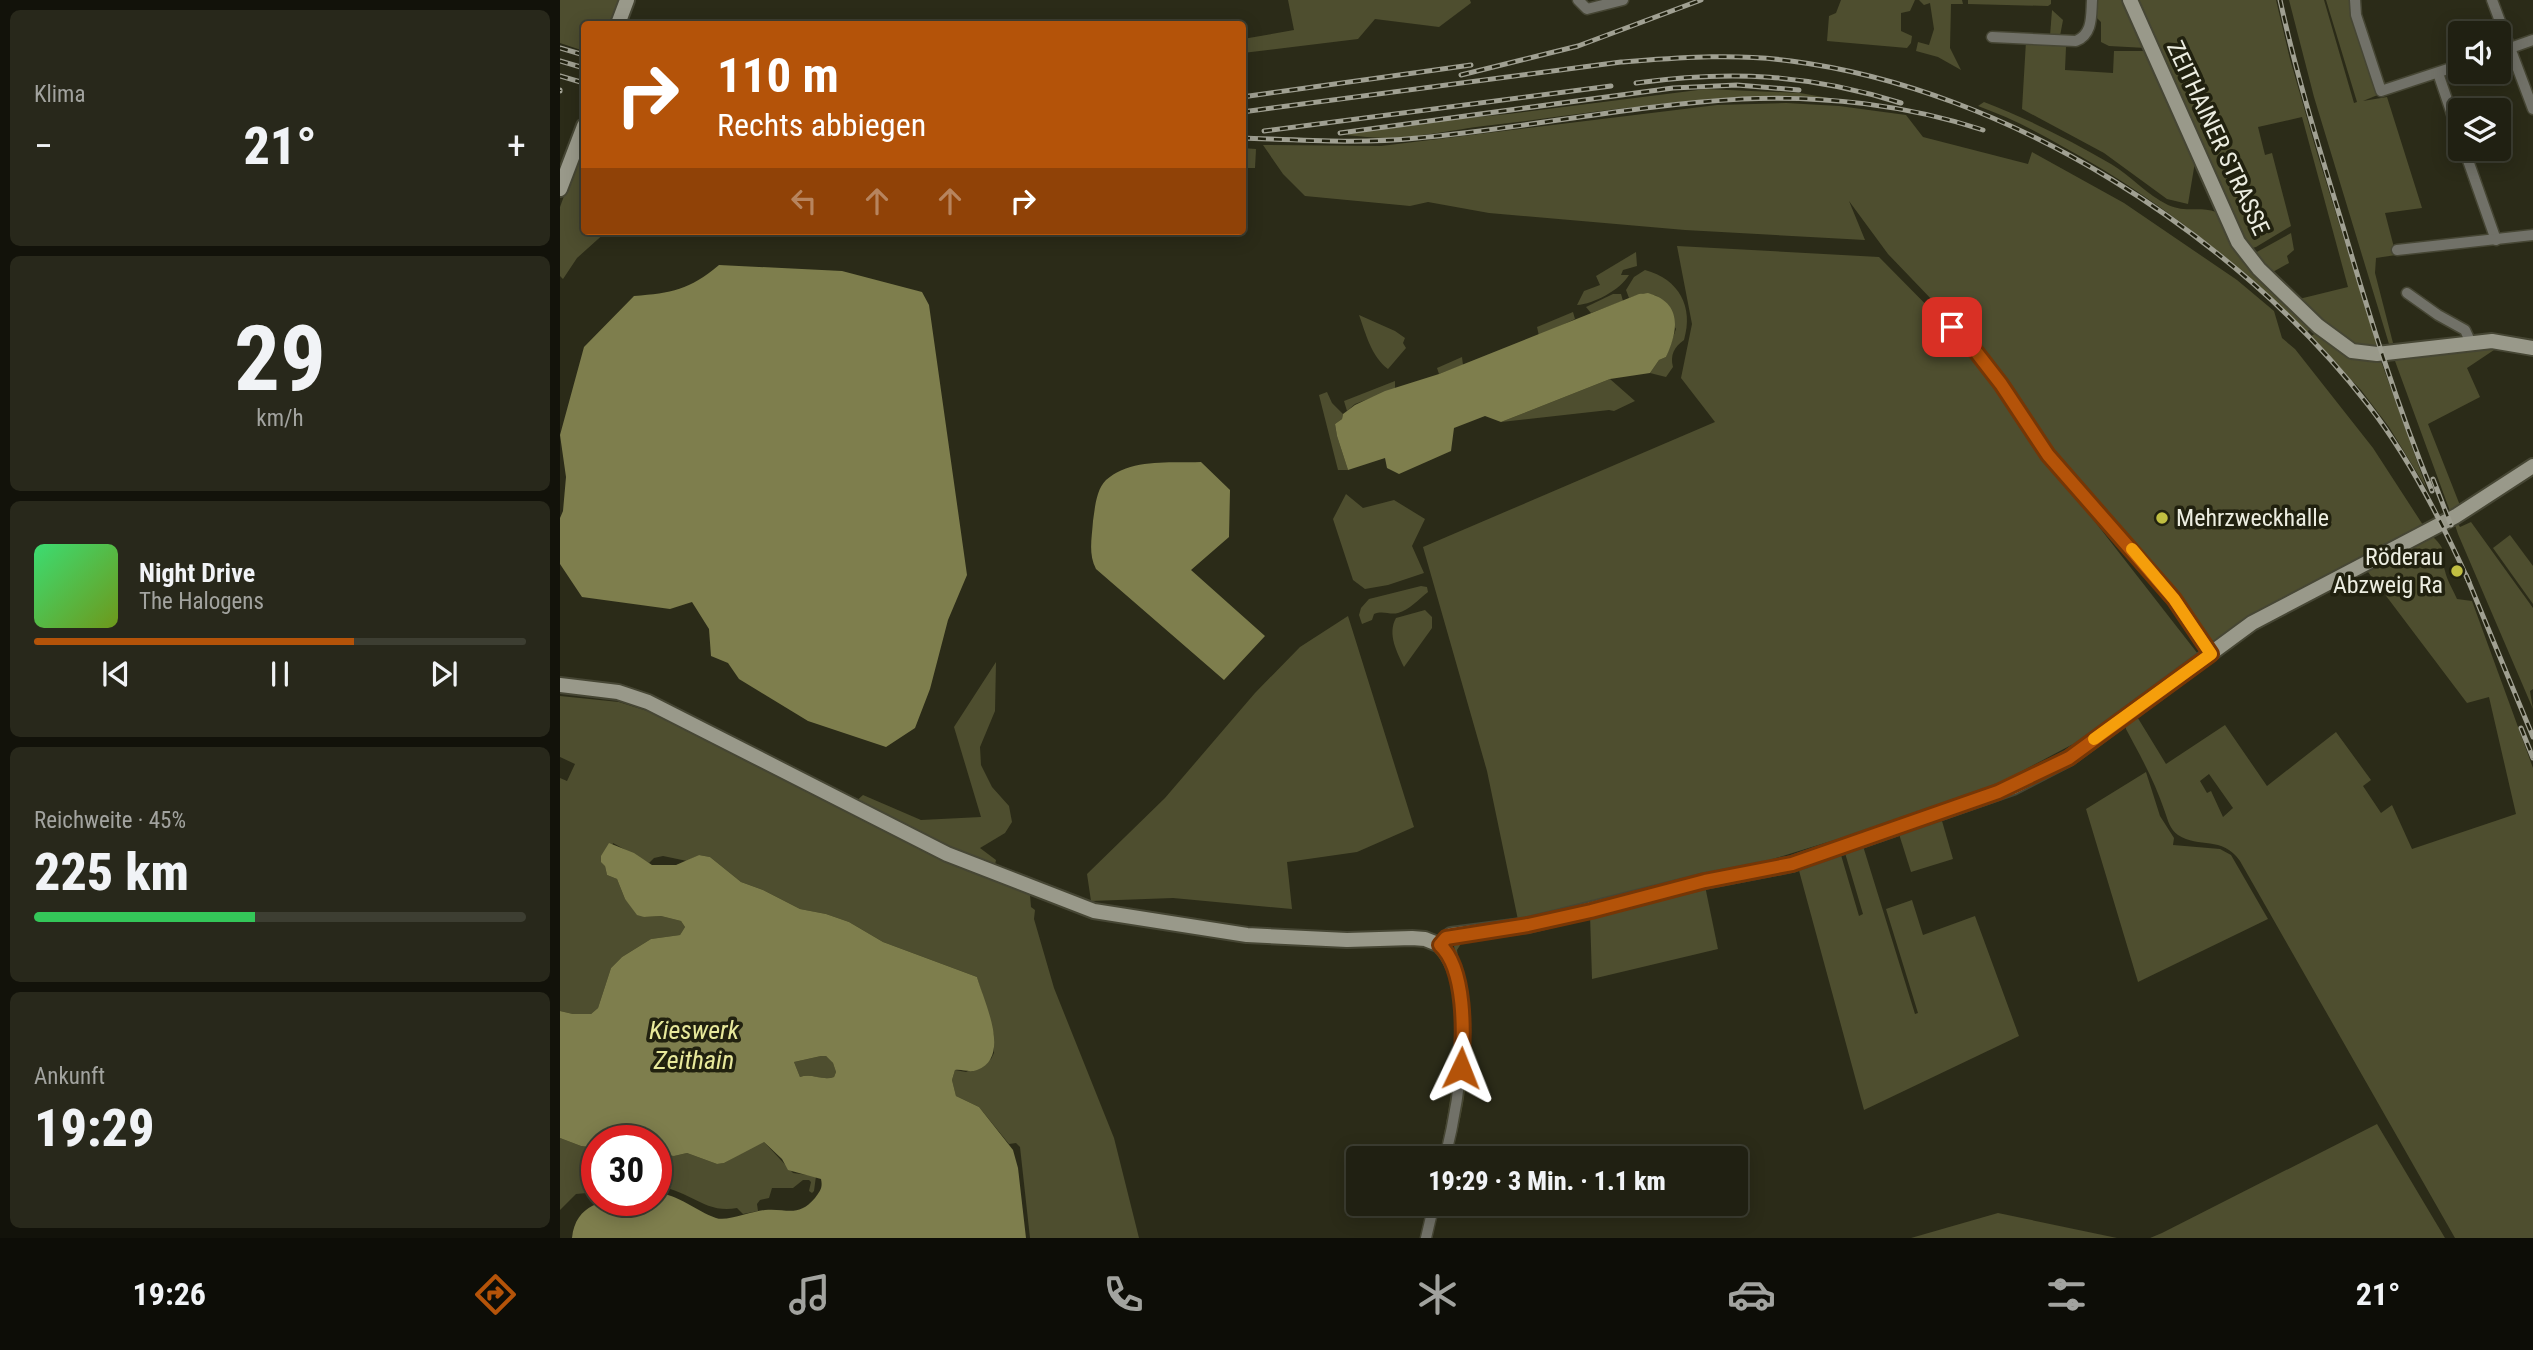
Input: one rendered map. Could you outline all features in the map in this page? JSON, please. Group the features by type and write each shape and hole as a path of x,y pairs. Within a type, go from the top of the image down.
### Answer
{"street":[{"path":"619,21 627,0"},
{"path":"1578,0 1587,9 1623,0"},
{"path":"1992,37 2076,41 2083,38 2091,26 2092,0"},
{"name":"ZEITHAINER STRASSE","path":"2130,0 2238,242 2259,269 2318,326 2344,347 2365,355 2471,343"},
{"path":"2355,0 2356,15 2381,91 2448,69"},
{"path":"2492,0 2500,21"},
{"path":"2511,48 2533,40"},
{"path":"2511,51 2533,109"},
{"path":"2438,73 2448,103"},
{"path":"560,189 581,134"},
{"path":"2468,161 2496,240"},
{"path":"2397,250 2533,235"},
{"path":"2407,293 2465,330 2471,343 2502,342 2533,348"},
{"path":"1952,327 1970,344 2001,384 2048,455 2174,599 2211,654"},
{"path":"1440,945 1451,935 1528,925 1705,881 1792,864 1998,792 2069,758 2252,623 2456,516 2533,466"},
{"path":"560,685 618,692 648,702 947,854 1094,911 1247,935 1346,940 1412,938 1425,939 1440,945 1453,965 1463,1034 1459,1090 1447,1146"},
{"path":"1426,1238 1431,1216"}],"shaded area":[{"path":"560,0 623,0 615,21 581,21 581,50 560,43"},
{"path":"1288,0 1470,0 1471,3 1439,27 1375,19 1358,39 1246,53 1246,38 1294,30"},
{"path":"1841,0 1915,0 1910,11 1901,13 1901,31 1912,36 1911,43 1907,48 1827,41 1829,16 1836,13"},
{"path":"1919,0 1962,0 1963,4 1951,4 1950,48 1961,70 1938,57 1916,51 1918,42 1929,45 1934,29 1930,3 1924,5"},
{"path":"1968,0 2051,0 2051,4 1968,4"},
{"path":"2095,0 2126,0 2129,7 2127,12 2131,11 2146,48 2109,46 2101,42 2101,22 2095,16"},
{"path":"2138,0 2276,0 2317,153 2378,348 2358,347 2319,318 2299,299 2348,287 2302,117 2258,127 2265,155 2272,153 2291,226 2249,249"},
{"path":"2289,0 2324,0 2354,103 2357,102 2326,0 2352,0 2380,94 2363,101 2387,97 2422,208 2385,213 2396,255 2376,258 2375,273 2393,343 2389,344 2314,97"},
{"path":"2052,10 2063,20 2060,36 2050,36"},
{"path":"2026,41 2063,44 2066,47 2065,70 2113,73 2114,51 2147,51 2195,162 2188,204 2167,199 2104,153 2022,109"},
{"path":"1706,89 1800,93 1857,103 1810,99 1717,100 1624,108 1412,136 1383,138 1346,135 1397,125"},
{"path":"1984,102 2096,155 2168,205 2216,212 2312,325 2307,333 2250,279 2159,207 2050,139 1978,106"},
{"path":"1786,103 1839,106 1906,115 1923,137 2028,164 2032,152 2124,203 2237,280 2274,311 2282,338 2295,349 2373,448 2423,525 2215,642 2166,581 2062,465 1999,368 1991,379 2036,446 2198,654 2094,733 1973,797 1705,880 1518,920 1487,771 1423,547 1715,422 1681,378 1692,324 1677,246 1879,257 1953,332 1958,327 1888,254 1849,201 1865,240 1685,230 1489,213 1428,202 1410,206 1305,196 1283,174 1263,145 1381,146 1717,105"},
{"path":"1246,148 1256,149 1255,168 1246,168"},
{"path":"581,149 581,235 603,235 577,258 563,279 560,276 560,207"},
{"path":"2291,233 2294,250 2287,256 2289,263 2271,273 2255,253"},
{"path":"1636,252 1637,266 1623,270 1621,275 1629,275 1625,281 1599,299 1577,305 1584,291 1600,285 1596,276"},
{"path":"1645,270 1657,274 1675,287 1681,296 1687,316 1684,340 1674,352 1673,367 1666,377 1650,373 1659,360 1666,357 1676,329 1657,296 1644,293 1629,298 1626,290 1634,277"},
{"path":"1613,294 1621,294 1623,301 1591,313 1586,307"},
{"path":"1573,312 1575,319 1539,336 1537,327"},
{"path":"1359,315 1405,338 1403,343 1406,348 1388,369 1373,351"},
{"path":"2317,332 2354,358 2381,361 2427,489 2389,427 2361,390 2310,337"},
{"path":"2500,346 2467,368 2480,397 2428,424 2461,508 2451,514 2395,361 2421,354"},
{"path":"1462,357 1463,365 1439,374 1437,368"},
{"path":"1610,379 1635,401 1614,411 1501,422"},
{"path":"1395,381 1395,389 1355,404 1347,411 1344,401"},
{"path":"1327,392 1332,403 1343,414 1342,419 1335,424 1348,470 1338,470 1319,395"},
{"path":"1346,494 1363,508 1394,500 1425,519 1412,546 1424,573 1388,585 1365,589 1353,580 1333,519"},
{"path":"2454,522 2460,527 2471,522 2533,608 2533,689 2530,691 2533,709 2458,534"},
{"path":"2431,535 2437,541 2443,549 2443,564 2457,599 2472,601 2533,768 2533,1238 2455,1238 2240,861 2226,848 2186,839 2173,830 2126,729 2126,725 2136,715 2166,764 2225,725 2267,786 2336,732 2371,780 2363,786 2381,813 2392,805 2412,849 2516,814 2489,697 2467,703 2365,568","holes":["2209,774 2233,808 2223,817 2211,791 2207,793 2200,781"]},
{"path":"2510,535 2533,566 2533,604 2493,548"},
{"path":"1421,586 1427,587 1428,592 1414,604 1398,613 1374,614 1372,620 1362,624 1359,615 1369,599"},
{"path":"1425,610 1432,617 1432,628 1404,667 1394,643 1393,624 1396,618"},
{"path":"1348,616 1414,827 1357,852 1287,862 1292,909 1173,898 1091,901 1087,874 1165,798 1255,693 1300,647"},
{"path":"996,662 995,711 980,747 981,765 992,787 1009,806 1012,822 1005,833 980,848 996,860 992,879 1030,895 1031,907 1035,910 1034,919 1054,988 1114,1138 1139,1238 1030,1238 1020,1147 1016,1143 1009,1144 979,1107 956,1096 952,1080 955,1070 966,1072 991,1059 994,1053 994,1036 977,977 883,942 849,922 800,909 741,882 710,857 699,855 687,861 663,856 654,858 649,863 613,843 605,866 607,875 617,879 625,899 644,917 661,916 681,921 685,927 680,935 651,939 622,957 611,968 598,1008 591,1014 560,1011 560,778 567,781 575,764 560,757 560,696 619,702 660,715 751,764 846,810 863,795 921,820 981,817 954,727"},
{"path":"2146,772 2160,816 2174,838 2173,845 2220,849 2231,855 2268,919 2138,982 2086,809"},
{"path":"1942,821 1953,859 1911,872 1899,834"},
{"path":"1863,846 1915,1014 1918,1013 1886,909 1912,900 1923,935 1975,916 2019,1036 1864,1110 1798,867 1841,855 1859,916 1863,914 1845,853"},
{"path":"1705,886 1718,949 1592,979 1590,915"},
{"path":"1459,938 1462,942 1457,950 1467,1024 1468,1067 1461,1113 1452,1146 1461,1101 1466,1057 1465,1018 1454,946"},
{"path":"1434,952 1443,959 1450,972 1455,989 1459,1030 1456,1089 1444,1146 1441,1146 1453,1081 1456,1022 1453,994 1446,970"},
{"path":"826,1056 833,1063 836,1072 834,1077 800,1077 794,1062"},
{"path":"2377,1124 2445,1238 2150,1238 2162,1233"},
{"path":"560,1138 581,1146 581,1194 576,1194 560,1210"},
{"path":"764,1142 793,1173 816,1176 814,1191 809,1191 809,1180 803,1180 793,1188 772,1188 769,1198 760,1200 757,1204 758,1211 743,1214 737,1208 715,1208 672,1190 672,1156 687,1153 717,1164"},
{"path":"1998,1213 2117,1238 1911,1238"}],"water":[{"path":"719,265 842,271 922,292 929,305 967,575 948,620 930,689 915,728 886,747 808,721 739,679 728,663 711,656 709,629 692,602 670,609 582,597 560,564 560,518 566,477 560,435 584,347 634,296 679,289"},
{"path":"1648,293 1667,304 1675,319 1673,337 1666,357 1659,360 1650,373 1610,379 1501,422 1485,416 1454,428 1451,451 1399,474 1387,468 1385,458 1348,470 1335,424 1355,405 1385,391 1439,374 1639,294"},
{"path":"1201,462 1230,490 1229,537 1191,570 1265,636 1224,680 1096,569 1091,551 1096,499 1106,480 1127,468 1139,465"},
{"name":"Kieswerk Zeithain","path":"609,843 634,853 652,865 676,865 699,855 710,857 741,882 800,909 849,922 883,942 977,977 993,1028 993,1054 987,1063 977,1070 955,1070 952,1080 956,1096 979,1107 1013,1150 1018,1168 1026,1238 572,1238 581,1216 672,1216 672,1197 721,1219 765,1210 792,1211 809,1204 822,1185 821,1179 788,1170 782,1159 764,1142 724,1163 717,1164 687,1153 672,1156 672,1125 581,1125 581,1146 560,1138 560,1011 591,1014 598,1008 611,968 622,957 651,939 680,935 685,927 681,921 661,916 637,915 625,899 617,879 607,875 601,856","holes":["826,1056 833,1063 836,1072 834,1077 826,1078 800,1077 794,1062"]}],"railway":[{"path":"1461,75 1578,46 1701,0"},
{"path":"2280,0 2310,116 2364,296 2432,491"},
{"path":"560,48 581,54"},
{"path":"1246,111 1621,62 1706,57 1791,61 1873,77 1954,103 2034,137 2112,180 2185,229 2253,283 2315,343 2384,426 2424,491 2469,582"},
{"path":"560,61 581,67"},
{"path":"1246,96 1471,65"},
{"path":"560,76 581,82"},
{"path":"1636,83 1704,77 1770,77 1834,86 1901,103"},
{"path":"1340,133 1673,88 1737,85 1799,90"},
{"path":"1264,131 1611,86"},
{"path":"1246,138 1395,140 1661,106 1772,98 1833,100 1894,108 1983,130"},
{"path":"2433,479 2451,525"},
{"path":"2466,575 2533,737"},
{"path":"2521,728 2533,758"}],"slow traffic":[{"path":"2094,739 2211,654 2174,599 2132,549"}],"place":[{"name":"Mehrzweckhalle","path":"2162,518"},
{"name":"Röderau Abzweig Ra","path":"2457,571"}],"route":[{"path":"1461,1068 1463,1034 1460,999 1453,965 1440,945 1451,935 1528,925 1705,881 1792,864 1998,792 2069,758 2211,654 2174,599 2048,455 2001,384 1970,344 1952,327"}]}
